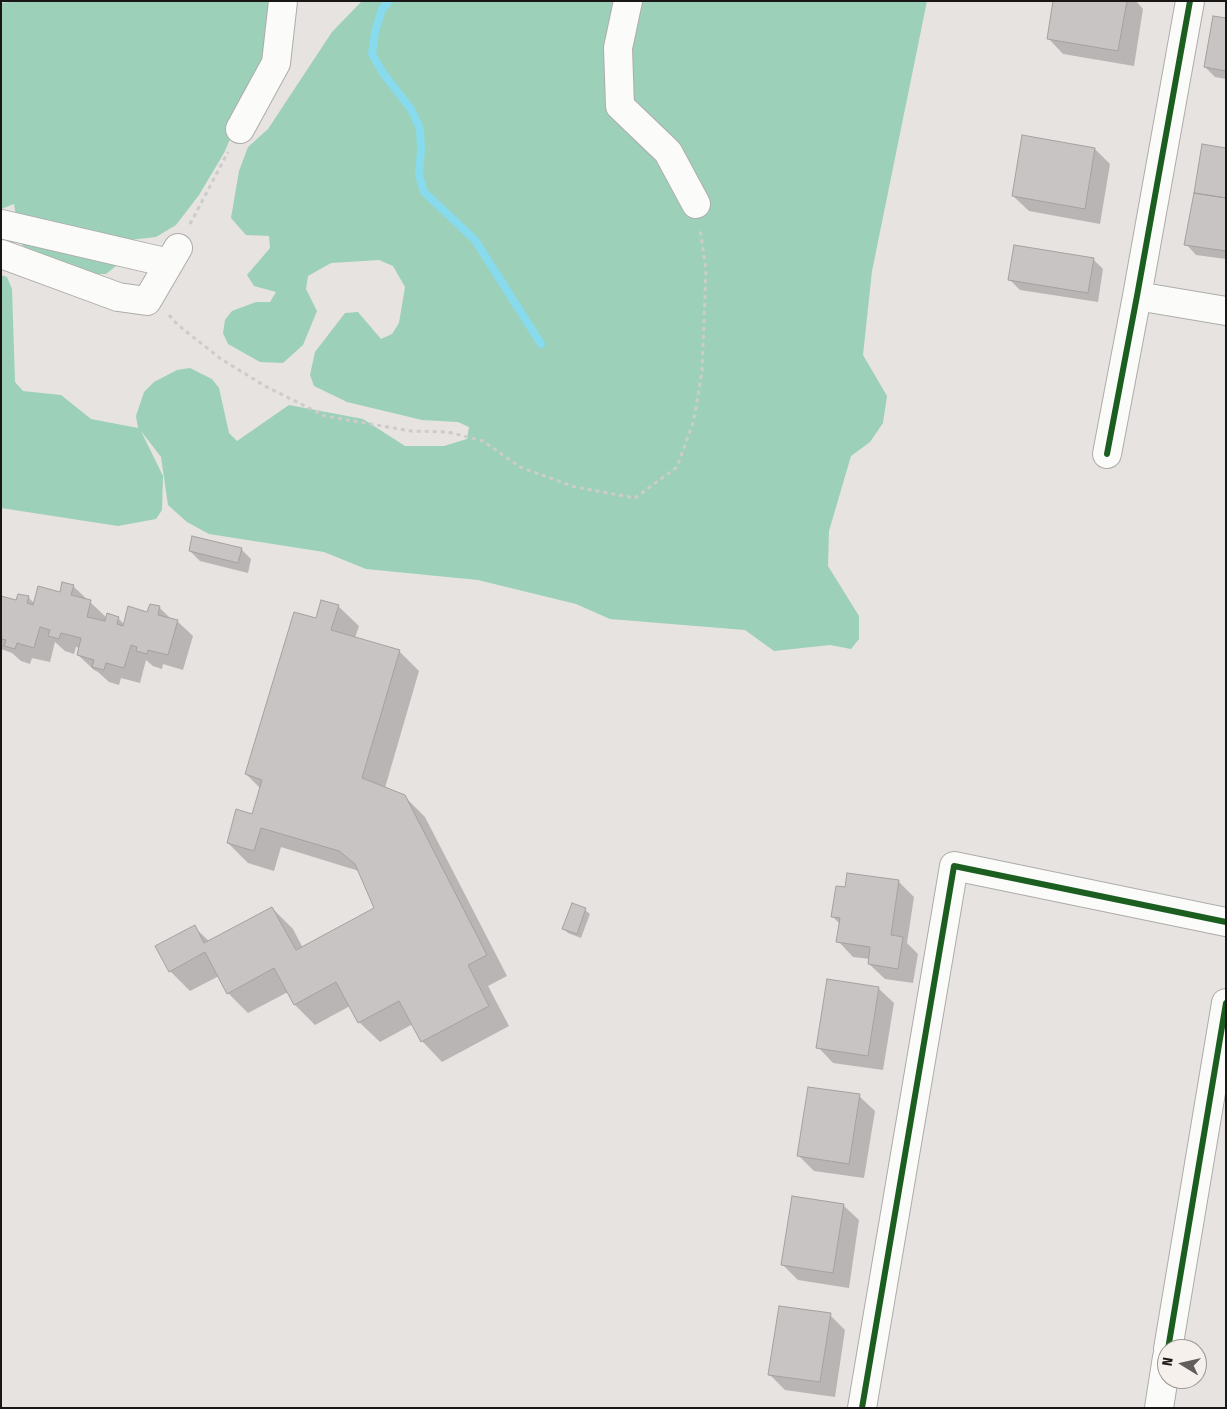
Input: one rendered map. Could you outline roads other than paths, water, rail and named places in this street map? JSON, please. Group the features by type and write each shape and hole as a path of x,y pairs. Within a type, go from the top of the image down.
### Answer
{"street":[{"path":"240,130 276,63 283,1"},
{"path":"628,1 618,48 620,106 668,152 696,204"},
{"path":"1107,454 1190,1"},
{"path":"1,224 173,255 146,301 118,296 1,254"},
{"path":"1137,296 1226,311"},
{"path":"862,1408 954,866 1226,922"},
{"path":"1170,1339 1226,1003"},
{"path":"1159,1408 1162,1389"}],"waterway":[{"path":"389,1 382,9 375,32 372,54 383,73 411,109 420,129 419,175 424,192 475,240 541,344"}]}
